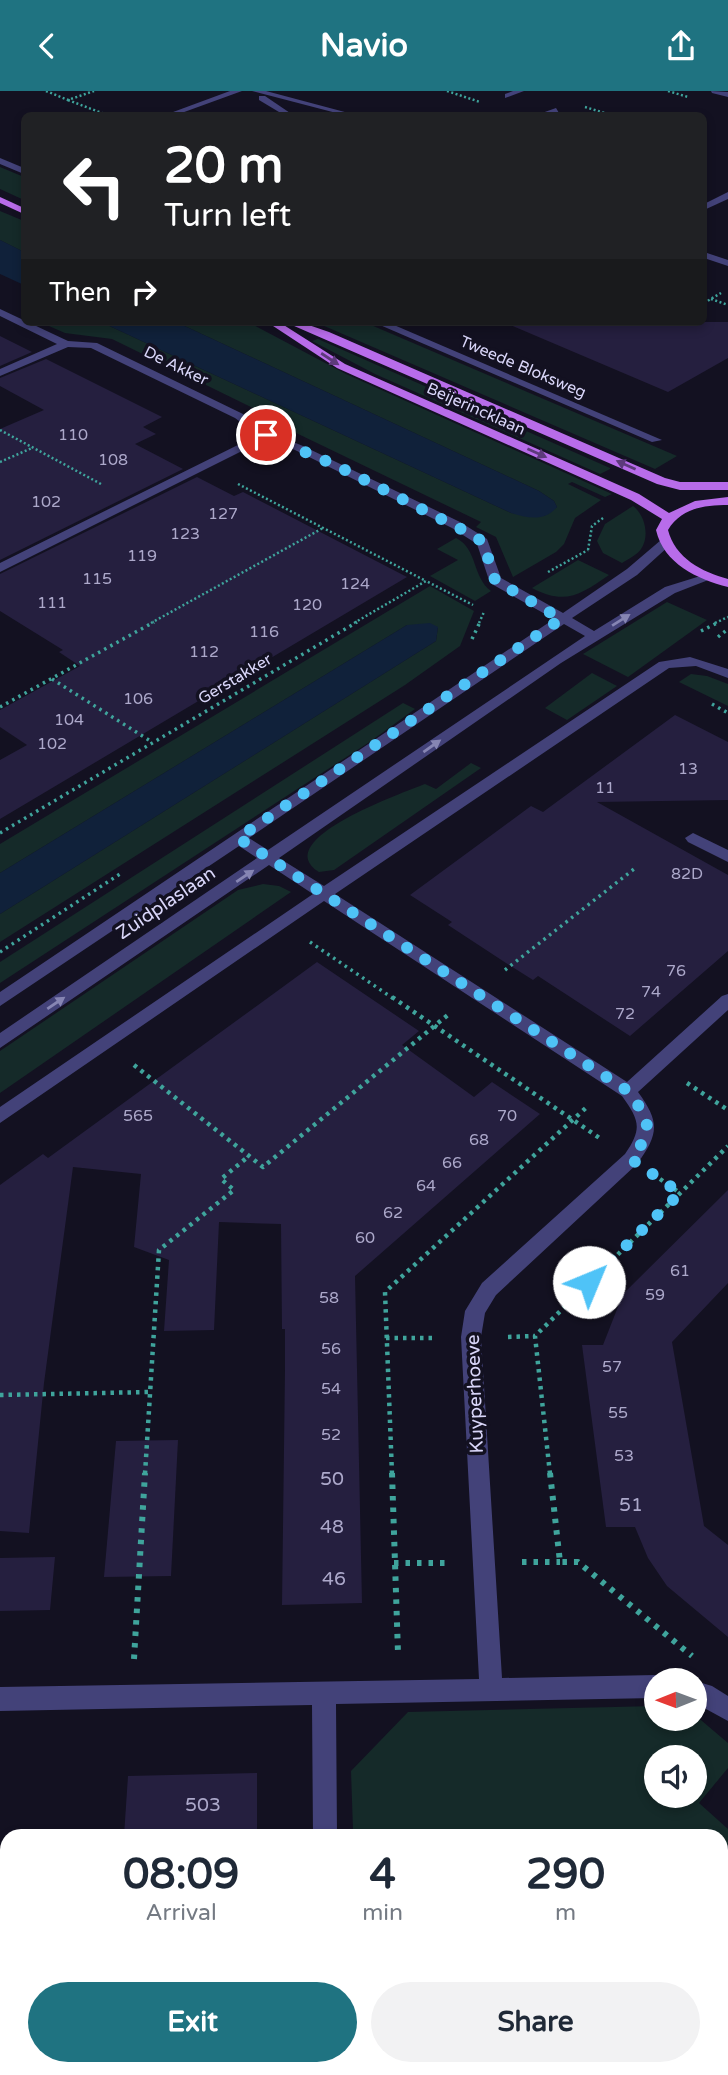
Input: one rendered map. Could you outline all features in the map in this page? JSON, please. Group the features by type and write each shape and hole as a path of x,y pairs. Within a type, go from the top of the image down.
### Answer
{"main road":[{"path":"0,200 21,210"},
{"name":"Beijerincklaan","path":"278,326 341,366 635,497 669,518"},
{"name":"Beijerincklaan","path":"302,326 661,481 690,486 728,486"},
{"path":"728,501 690,506 669,518 662,530 665,543 682,562 728,583"}],"street":[{"path":"178,112 238,91"},
{"path":"250,91 284,112"},
{"path":"256,91 340,112"},
{"path":"508,96 520,91"},
{"path":"715,91 728,95"},
{"path":"0,161 21,170"},
{"path":"707,206 728,195"},
{"path":"707,256 728,263"},
{"path":"0,312 21,322"},
{"path":"28,326 65,344"},
{"name":"Tweede Bloksweg","path":"388,326 656,440"},
{"path":"0,373 65,344"},
{"name":"De Akker","path":"65,344 93,345 239,416 266,435 444,519 483,542 495,580 594,636"},
{"path":"0,568 266,435"},
{"name":"Zuidplaslaan","path":"0,1000 632,572 665,543"},
{"name":"Zuidplaslaan","path":"0,1042 544,668 670,590 710,576"},
{"path":"0,1116 104,1042 664,665 683,659 697,661 728,674"},
{"name":"Kuyperhoeve","path":"238,838 322,895 628,1091 646,1115 646,1139 631,1159 489,1289 475,1311 471,1337 491,1690"},
{"path":"693,838 728,857"},
{"path":"628,1091 728,1000"},
{"path":"0,1699 644,1687"},
{"path":"324,1695 326,1829"},
{"path":"707,1697 728,1709"}],"path":[{"path":"46,91 99,112"},
{"path":"68,100 94,91"},
{"path":"707,301 728,289"},
{"path":"710,299 728,305"},
{"path":"0,430 132,501"},
{"path":"0,462 33,447"},
{"path":"234,482 485,611"},
{"path":"0,707 323,528"},
{"path":"516,592 587,550"},
{"name":"Gerstakker","path":"0,833 426,580"},
{"path":"52,679 152,742"},
{"path":"104,1042 263,1167 434,1026 634,869"},
{"path":"281,923 680,1193"},
{"path":"657,1064 728,1110"},
{"path":"695,1668 692,1656 578,1562 560,1562 535,1336 728,1146"},
{"path":"132,1697 159,1250 234,1189 221,1179 249,1156"},
{"path":"0,1395 150,1392"}],"green space":[{"path":"0,167 21,176 21,199 0,189"},
{"path":"0,211 21,220 21,250 0,240"},
{"path":"49,326 110,326 511,513 544,516 557,507 554,501 539,491 185,326 256,326 346,374 612,494 605,497 572,482 568,484 601,500 575,518 564,544 556,552 513,577 496,537 476,527 481,522 292,431 255,409 112,339 65,333"},
{"path":"324,326 373,326 677,456 655,469"},
{"path":"318,339 610,469 600,474 375,374 312,341"},
{"path":"633,506 643,520 646,532 644,544 635,555 622,563 603,553 597,541 605,524"},
{"path":"456,538 468,549 481,578 491,591 475,601 430,576 458,560 437,549"},
{"path":"578,560 609,575 590,588 564,597 532,588"},
{"path":"430,586 474,611 460,646 405,685 0,942 0,914 436,641 438,627 407,625 0,873 0,844"},
{"path":"667,602 707,620 628,677 583,654"},
{"path":"592,673 617,686 567,720 545,708"},
{"path":"691,674 707,676 728,684 728,706 679,682"},
{"path":"403,703 415,709 371,741 0,983 0,962"},
{"path":"471,763 481,768 334,870 319,872 308,859 311,846 325,832 345,819 425,784 436,789"},
{"path":"263,884 279,886 291,892 0,1093 0,1051 238,890"},
{"path":"644,1706 644,1731 707,1731 707,1725 728,1743 728,1768 707,1793 707,1745 644,1745 644,1808 705,1808 728,1829 353,1829 351,1771 408,1712"}],"water":[{"path":"0,240 21,250 21,284 0,274"},
{"path":"110,326 185,326 539,491 554,501 557,507 541,517 511,513"},
{"path":"430,623 438,627 436,641 0,914 0,873 407,625"}],"building":[{"path":"707,322 728,322 728,358 668,392 512,326 707,326"},
{"path":"0,336 32,352 0,366"},
{"path":"46,359 162,417 143,427 156,434 135,444 183,469 0,560 0,429 44,410 0,386 0,378"},
{"path":"197,477 234,496 243,492 407,577 0,819 0,760 27,745 0,727 0,710 80,666 59,652 63,650 0,611 0,574"},
{"path":"675,715 728,742 728,800 597,802 728,875 728,951 630,1036 538,976 533,980 506,963 448,925 452,922 410,895 531,806 543,812"},
{"path":"317,962 419,1031 402,1045 474,1097 492,1082 540,1114 355,1276 362,1603 282,1605 285,1329 282,1329 281,1224 219,1222 214,1330 164,1331 169,1260 134,1247 141,1174 73,1167 44,1383 29,1533 0,1531 0,1185 43,1154 48,1158"},
{"path":"728,1190 728,1283 672,1342 704,1526 728,1545 728,1637 667,1586 648,1558 635,1527 606,1527 582,1345 603,1345 623,1294"},
{"path":"178,1440 171,1576 104,1577 116,1441"},
{"path":"55,1557 50,1610 0,1611 0,1558"},
{"path":"257,1773 257,1829 124,1829 128,1776"}],"route":[{"path":"266,435 335,465 469,533 483,542 495,580 561,619 238,838 322,895 628,1091 646,1115 646,1139 631,1159 680,1193 589,1282"}]}
